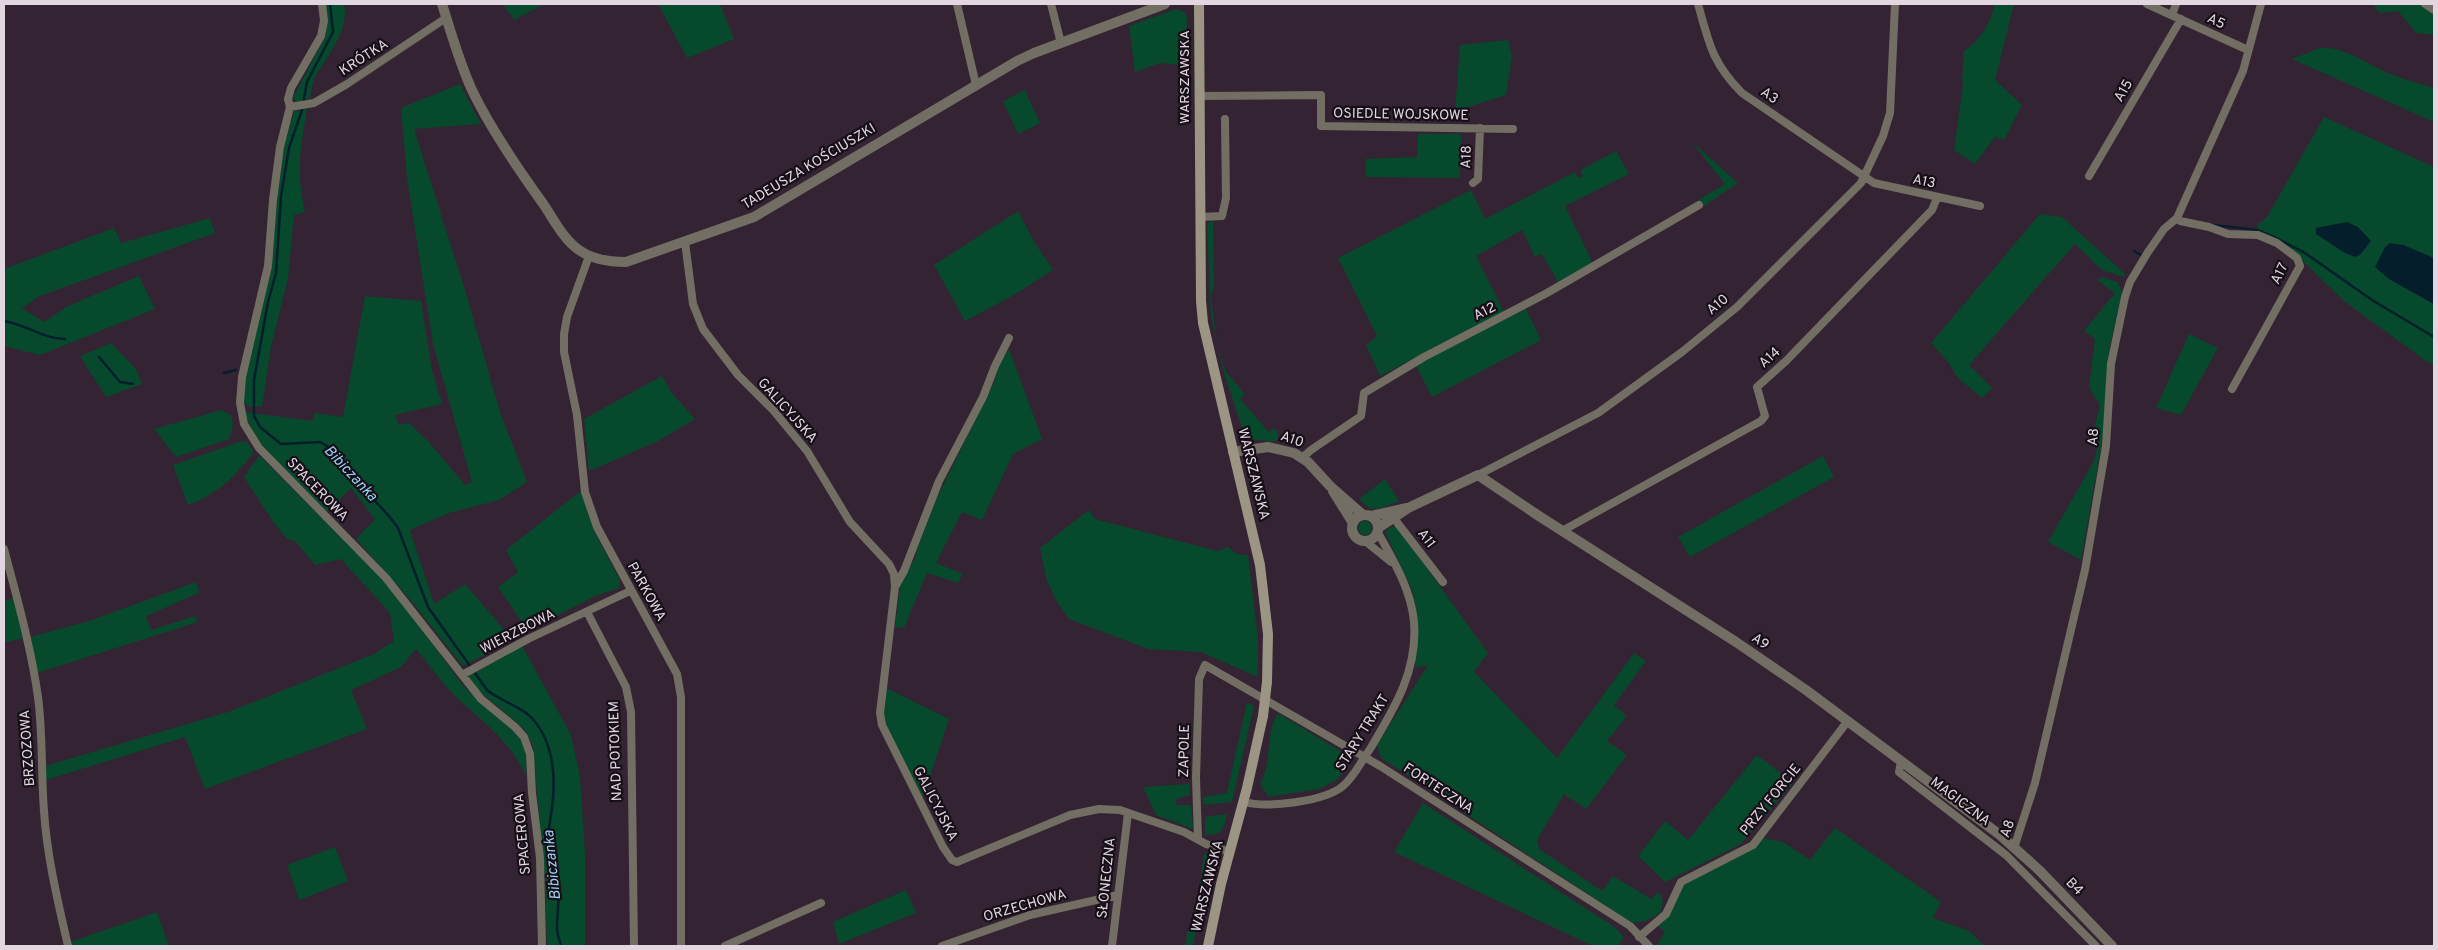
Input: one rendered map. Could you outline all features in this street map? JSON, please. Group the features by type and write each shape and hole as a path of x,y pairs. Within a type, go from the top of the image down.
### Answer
{"main road":[{"name":"WARSZAWSKA","path":"1199,4 1200,218 1203,323 1263,580 1268,634 1263,716 1244,802 1208,946"}],"street":[{"name":"SPACEROWA","path":"322,4 324,21 322,36 291,88 288,99 290,107 280,147 273,200 268,266 242,378 240,403 244,424 259,448 386,578 464,674 480,699 515,727 527,744 540,858 542,946"},
{"name":"TADEUSZA KOŚCIUSZKI","path":"442,4 472,89 488,120 568,239 578,250 589,256 600,260 626,262 738,224 762,213 976,85 1034,53 1165,4"},
{"path":"957,4 976,85"},
{"path":"1052,4 1061,43"},
{"name":"A3","path":"1698,4 1712,51 1725,76 1742,93 1864,178"},
{"name":"A10","path":"1233,452 1268,447 1288,451 1302,458 1330,486 1367,516 1393,514 1478,475 1598,413 1682,352 1737,307 1861,183 1883,136 1890,113 1895,4"},
{"name":"A5","path":"2147,4 2248,50"},
{"path":"2172,15 2176,4"},
{"name":"A8","path":"2014,848 2036,783 2086,570 2106,446 2111,364 2121,313 2130,282 2164,229 2178,219 2243,71 2261,4"},
{"path":"2425,4 2434,10"},
{"name":"KRÓTKA","path":"290,107 314,103 347,84 446,18"},
{"name":"A15","path":"2089,176 2180,19"},
{"name":"OSIEDLE WOJSKOWE","path":"1199,96 1321,95 1321,126 1513,129"},
{"path":"1200,218 1222,216 1226,198 1224,119"},
{"name":"A18","path":"1473,184 1478,179 1480,128"},
{"name":"A13","path":"1864,178 1882,185 1980,206"},
{"name":"A14","path":"1562,532 1761,421 1765,416 1765,410 1757,387 1786,361 1926,217 1935,206 1937,198"},
{"name":"A12","path":"1302,458 1361,416 1364,393 1374,385 1424,357 1547,294 1699,204"},
{"name":"A17","path":"2178,219 2209,226 2228,234 2258,235 2277,243 2297,258 2300,266 2232,389"},
{"name":"GALICYJSKA","path":"685,242 694,304 703,328 738,375 772,410 807,451 850,522 889,564 894,574 895,586 880,713 882,725 943,847 952,860 957,862 1070,815 1099,809 1120,810 1184,832 1230,852"},
{"name":"PARKOWA","path":"589,256 567,317 564,352 576,415 585,492 597,527 630,591 677,674 681,698 681,946"},
{"name":"GALICYJSKA","path":"895,586 904,571 939,481 983,397 995,366 1009,338"},
{"name":"A9","path":"1478,475 1562,532 1736,642 1806,690 2014,848"},
{"name":"A10","path":"1330,486 1353,523"},
{"name":"A10","path":"1377,530 1393,514"},
{"name":"A11","path":"1393,514 1443,582"},
{"path":"1367,516 1376,522 1377,530 1373,538 1365,541 1360,540 1353,533 1353,523 1357,517 1367,516"},
{"name":"STARY TRAKT","path":"1244,802 1264,804 1320,797 1344,785 1400,699 1413,654 1412,613 1406,587 1377,530"},
{"name":"STARY TRAKT","path":"1365,541 1394,565"},
{"name":"BRZOZOWA","path":"4,549 20,608 38,696 44,765 45,818 56,891 68,946"},
{"path":"587,612 630,591"},
{"name":"WIERZBOWA","path":"464,674 587,612"},
{"name":"NAD POTOKIEM","path":"587,612 626,688 630,712 634,946"},
{"name":"FORTECZNA","path":"1205,665 1364,757 1630,926 1649,946"},
{"name":"ZAPOLE","path":"1198,838 1196,778 1199,680 1205,665"},
{"name":"PRZY FORCIE","path":"1639,937 1666,914 1681,882 1753,846 1847,722"},
{"name":"MAGICZNA","path":"1901,762 1899,772 2006,855 2096,946"},
{"name":"SŁONECZNA","path":"1112,946 1128,813"},
{"name":"B4","path":"2014,848 2040,871 2112,946"},
{"name":"ORZECHOWA","path":"942,946 1030,915 1118,895"},
{"path":"724,946 821,903"}],"green space":[{"path":"325,4 344,4 344,24 336,43 314,79 310,98 298,103 293,98 326,35"},
{"path":"503,4 544,4 514,20"},
{"path":"658,4 720,4 734,39 687,58"},
{"path":"1995,4 2014,4 1995,80 2022,105 2004,140 1995,137 1975,164 1954,150 1963,85 1964,51 1975,42 1984,30"},
{"path":"2373,4 2420,4 2434,13 2434,35 2416,33 2398,11 2379,13"},
{"path":"1176,9 1184,12 1187,18 1186,66 1160,63 1135,72 1129,26"},
{"path":"1508,40 1512,56 1506,95 1455,111 1460,45"},
{"path":"2320,48 2339,50 2393,75 2434,88 2434,122 2292,59"},
{"path":"460,84 481,124 414,129 465,290 500,412 527,482 499,500 449,513 410,530 434,604 465,584 513,640 463,666 407,596 356,539 375,519 351,488 327,512 268,452 250,425 245,412 313,421 314,413 343,417 365,296 421,301 432,370 442,404 395,415 399,425 409,423 428,441 465,485 472,482 433,344 407,178 401,108"},
{"path":"1025,90 1040,123 1018,134 1003,101"},
{"path":"307,109 300,160 302,197 305,212 294,215 288,278 271,347 262,406 251,407 243,403 245,376 271,266 275,201 284,147 294,111"},
{"path":"2324,117 2434,167 2434,258 2403,245 2389,279 2434,304 2434,365 2344,301 2279,238 2257,230 2258,224 2267,217"},
{"path":"1418,134 1461,134 1460,178 1366,177 1365,159 1417,157"},
{"path":"1691,141 1738,183 1702,207 1698,200 1725,184"},
{"path":"1616,151 1629,174 1565,206 1593,263 1558,282 1542,254 1535,257 1522,230 1476,256 1504,312 1380,376 1366,345 1377,336 1338,258 1471,190 1485,219 1575,172 1578,178 1583,176 1580,170"},
{"path":"1018,211 1033,240 1053,270 1012,296 965,321 934,265"},
{"path":"2040,214 2062,217 2125,274 2124,277 2102,270 2075,244 1969,365 1992,388 1982,398 1958,378 1948,362 1931,343"},
{"path":"210,218 215,233 40,296 22,308 44,322 68,306 139,276 155,309 40,355 4,346 4,269 114,228 121,243"},
{"path":"1209,222 1213,222 1214,287 1211,296 1217,341 1211,316 1207,226"},
{"path":"2103,277 2117,282 2122,291 2109,350 2104,431 2081,560 2048,542 2094,461 2099,441 2092,437 2100,405 2089,387 2095,339 2084,331 2115,293 2097,280"},
{"path":"1526,309 1541,340 1432,397 1415,364"},
{"path":"2189,334 2218,348 2181,415 2156,408"},
{"path":"111,343 136,369 142,384 106,397 80,356"},
{"path":"1218,346 1226,372 1245,394 1240,399 1269,432 1274,428 1278,432 1278,439 1274,442 1252,439 1244,433 1224,373"},
{"path":"1009,349 1042,439 1013,454 982,520 962,512 936,563 963,574 958,583 927,573 904,628 895,627 900,586 917,554 916,552 935,502 996,378 998,367"},
{"path":"662,376 671,392 695,419 658,441 589,471 584,419"},
{"path":"221,410 231,415 233,425 229,439 176,457 154,429"},
{"path":"242,441 247,442 253,453 246,462 216,490 188,505 173,465"},
{"path":"1823,456 1834,477 1690,557 1678,537"},
{"path":"258,457 261,457 381,578 464,687 522,739 527,753 526,777 520,764 503,741 450,691 416,649 401,667 351,690 367,729 205,789 185,737 46,780 45,766 228,712 374,654 394,641 390,613 341,559 315,565 295,541 287,539 274,523 244,477"},
{"path":"1385,479 1399,501 1382,508 1370,509 1359,499"},
{"path":"581,491 594,531 620,580 619,588 595,596 526,632 521,621 498,587 518,572 506,550"},
{"path":"1089,510 1095,519 1217,551 1228,547 1236,554 1248,555 1258,639 1258,677 1201,652 1148,649 1069,619 1057,602 1047,581 1040,548"},
{"path":"1365,521 1370,523 1372,528 1370,533 1365,535 1360,533 1358,528 1360,523"},
{"path":"1392,526 1398,528 1488,653 1474,672 1557,758 1634,653 1646,661 1614,705 1627,716 1607,741 1627,755 1586,809 1564,794 1537,840 1539,849 1602,891 1613,876 1651,899 1658,892 1663,902 1660,913 1646,921 1632,923 1381,758 1377,745 1428,665 1415,668 1417,614 1412,590 1385,532"},
{"path":"196,582 199,593 146,616 151,630 195,616 198,622 37,673 30,637 89,621"},
{"path":"14,598 23,638 4,643 4,601"},
{"path":"522,646 571,735 580,777 585,854 585,946 547,946 545,880 533,746 525,730 471,684 469,676"},
{"path":"886,688 949,719 922,799 884,724 883,713"},
{"path":"1247,702 1254,706 1232,802 1203,805 1203,797 1227,793"},
{"path":"1278,713 1353,759 1337,780 1319,789 1269,797 1260,784 1266,767 1271,730"},
{"path":"1757,755 1793,783 1741,844 1665,882 1638,856 1665,821 1688,840"},
{"path":"1189,784 1190,795 1176,799 1176,805 1191,805 1193,829 1156,815 1143,787"},
{"path":"1423,803 1616,928 1624,938 1618,945 1620,946 1593,946 1394,852"},
{"path":"1227,814 1223,828 1219,832 1205,835 1205,817"},
{"path":"1835,828 1941,902 1933,918 1969,931 1985,946 1656,946 1665,932 1658,926 1670,915 1682,886 1763,838 1783,842 1810,860"},
{"path":"335,847 348,881 299,900 287,865"},
{"path":"1204,853 1210,858 1193,946 1186,946 1187,931 1194,931"},
{"path":"906,890 916,913 839,944 833,922"},
{"path":"157,912 169,946 71,946 70,942"}],"water":[{"path":"2347,222 2358,227 2371,241 2360,255 2355,257 2345,253 2316,234 2316,228"},
{"path":"2390,243 2403,245 2434,258 2434,304 2389,279 2375,267 2385,247"}],"waterway":[{"name":"Bibiczanka","path":"330,4 333,32 307,82 302,110 289,148 281,196 276,273 268,302 254,380 254,416 260,427 281,444 320,442 333,452 351,476 398,528 428,607 487,690 532,718 545,738 552,761 554,784 548,849 558,891 557,931 561,946"},
{"path":"2214,225 2257,230 2276,238 2305,253 2372,300 2434,337"},
{"path":"2134,251 2143,256"},
{"path":"4,321 49,337 65,339"},
{"path":"99,357 120,382 133,384"},
{"path":"224,373 236,370"}]}
